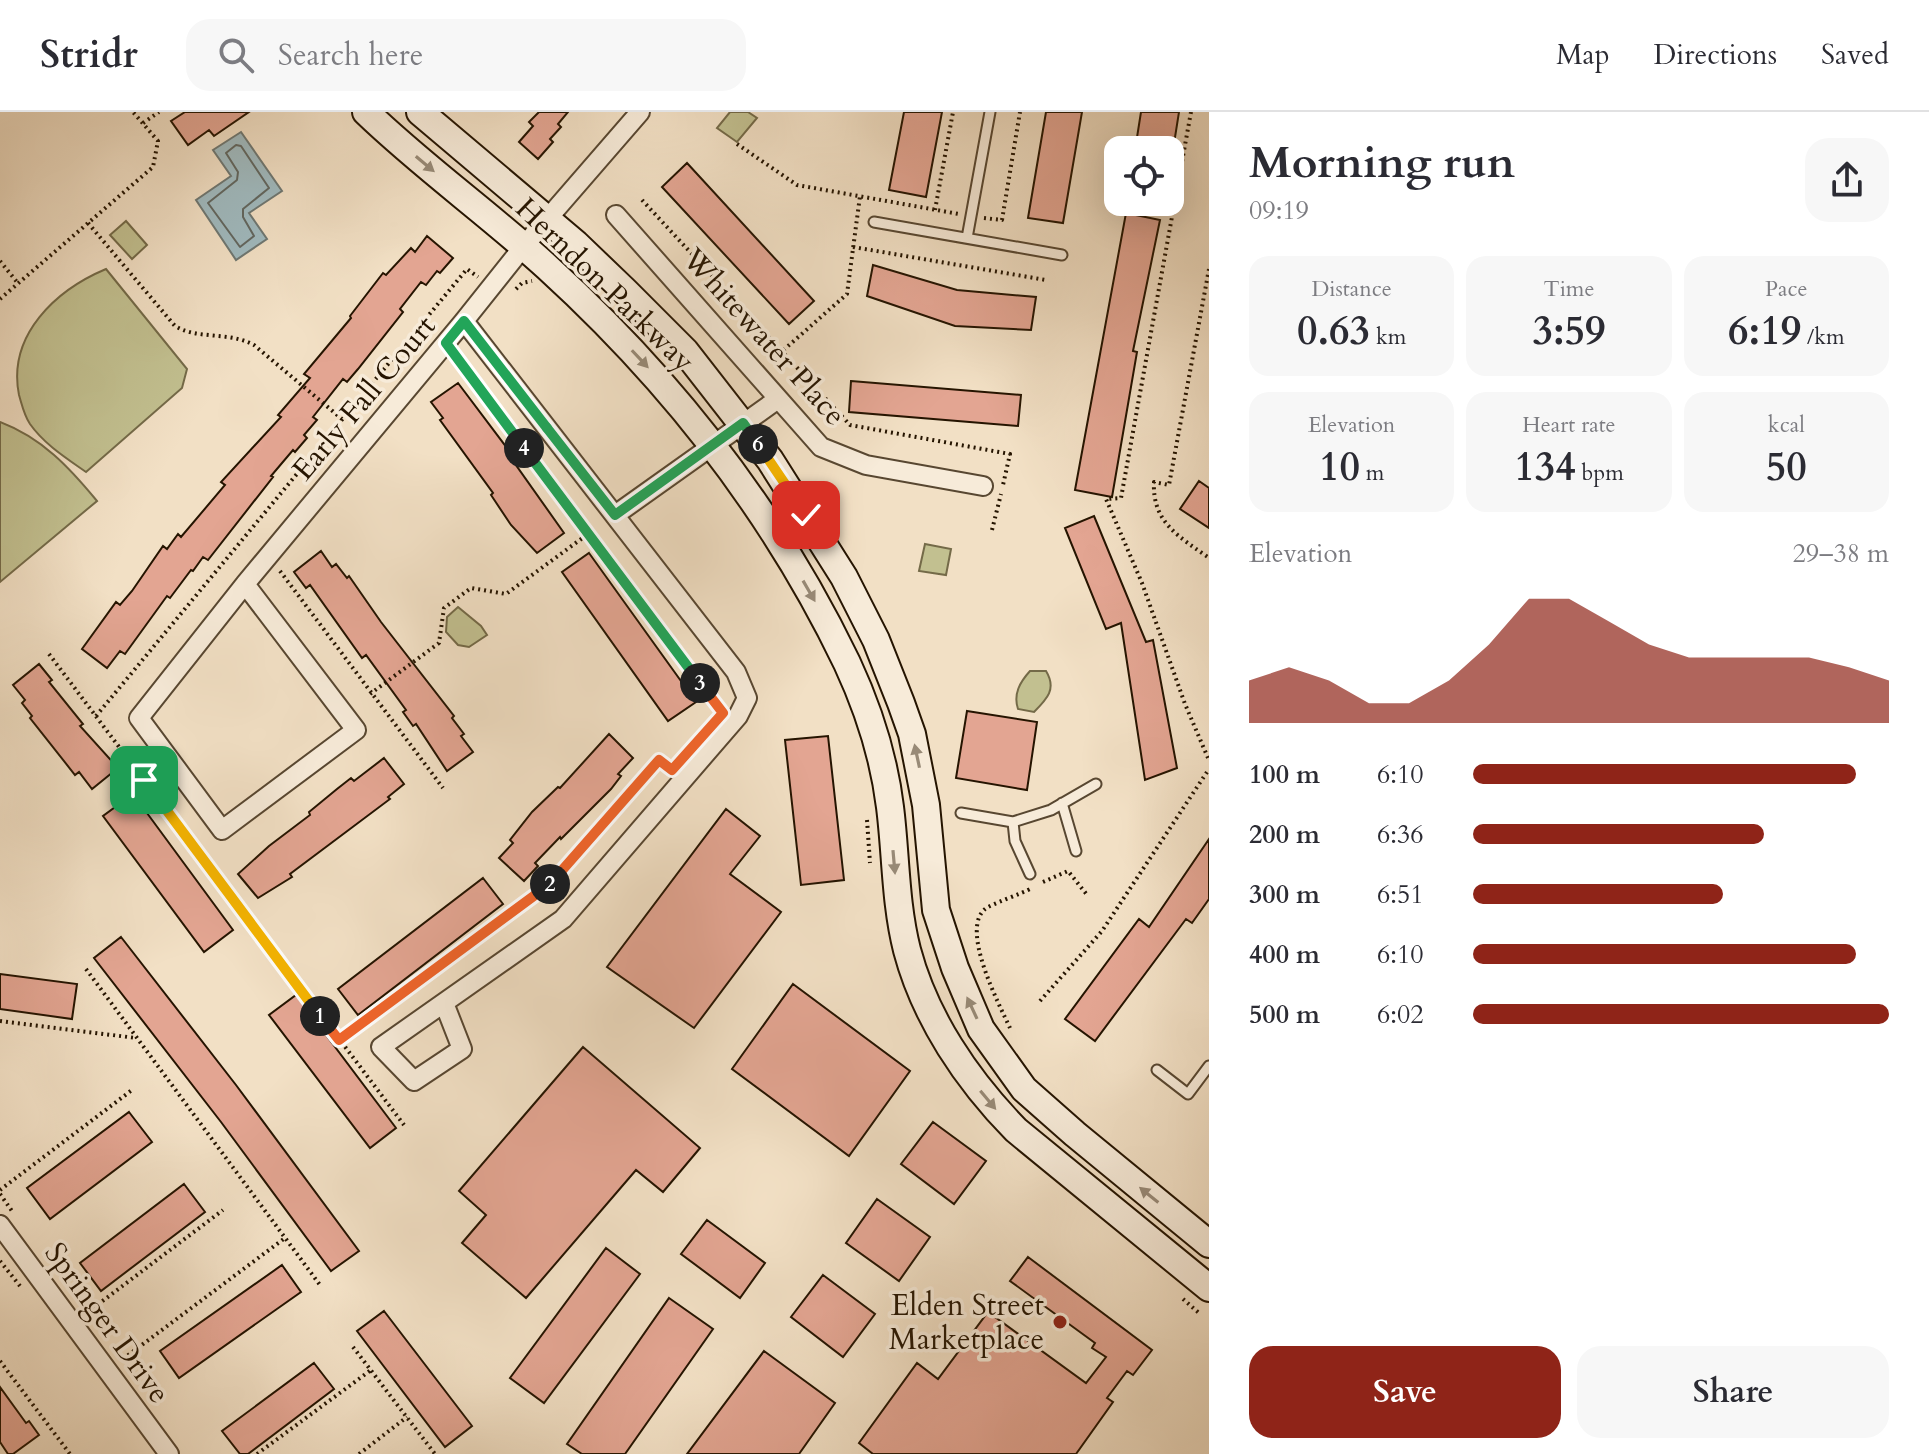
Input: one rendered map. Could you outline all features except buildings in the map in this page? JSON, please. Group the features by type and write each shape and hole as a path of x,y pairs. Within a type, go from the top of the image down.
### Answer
{"main road":[{"name":"Herndon Parkway","path":"366,112 607,324 714,444 760,509 816,602 849,666 885,777 907,951 932,1012 953,1052 991,1104 1016,1130 1209,1288"},
{"name":"Herndon Parkway","path":"420,112 615,281 669,335 770,460 832,556 888,668 912,734 919,767 930,835 936,910 955,968 981,1029 1024,1089 1209,1244"}],"street":[{"name":"Early Fall Court","path":"245,584 356,730 222,830 139,718 245,584 523,247 640,112"},
{"name":"Whitewater Place","path":"616,215 821,447 866,465 983,486"},
{"path":"444,1003 462,1049 414,1081 381,1047 563,919 738,716 747,698 736,672 464,321"},
{"path":"615,515 778,399"},
{"name":"Springer Drive","path":"0,1225 169,1454"}],"lane":[{"path":"967,238 990,112"},
{"path":"874,222 1062,255"},
{"path":"961,813 1013,822 1062,803 1096,784"},
{"path":"1062,803 1076,851"},
{"path":"1013,822 1015,841 1030,874"},
{"path":"1157,1070 1188,1094 1209,1066"}],"path":[{"path":"0,299 153,167 158,141 133,112"},
{"path":"143,123 159,112"},
{"path":"935,210 953,112"},
{"path":"737,144 797,185 1002,220 1020,112"},
{"path":"1191,112 1121,498 1106,499 1142,583 1185,704 1208,758"},
{"path":"770,362 847,294 860,196"},
{"path":"642,200 850,425 1010,454 992,530"},
{"path":"88,223 175,326 184,331 231,336 246,341 272,358 342,419"},
{"path":"853,247 1046,280"},
{"path":"0,261 17,282"},
{"path":"96,716 467,269 479,278 488,269"},
{"path":"1209,269 1169,485 1154,482 1153,500 1168,528 1209,558"},
{"path":"513,291 522,283 535,279"},
{"path":"446,343 723,713"},
{"path":"370,694 439,643 444,608 471,588 506,594 588,534"},
{"path":"279,570 443,788"},
{"path":"49,654 404,1125"},
{"path":"339,1040 545,890 659,760 672,770"},
{"path":"1040,1001 1102,931 1209,769"},
{"path":"1015,1038 980,956 976,931 978,918 986,907 1007,901 1062,871 1068,871 1088,896"},
{"path":"86,969 320,1285"},
{"path":"0,1021 136,1038"},
{"path":"0,1190 132,1090"},
{"path":"87,1312 223,1210"},
{"path":"123,1359 285,1238"},
{"path":"353,1347 435,1454"},
{"path":"0,1361 70,1454"},
{"path":"257,1454 371,1370"},
{"path":"359,1454 407,1417"}],"shaded area":[{"path":"730,112 748,112 757,118 737,142 717,128"},
{"path":"126,221 147,245 132,259 110,235"},
{"path":"106,269 187,369 182,388 86,472 49,444 30,424 19,395 17,373 20,353 39,317 70,289"},
{"path":"0,422 42,445 97,501 0,582"},
{"path":"925,544 951,549 946,575 919,571"},
{"path":"458,607 487,635 469,647 458,645 446,632 447,617"},
{"path":"1030,671 1046,671 1051,683 1046,698 1034,712 1018,709 1016,698 1018,688"}],"water":[{"path":"241,132 282,191 249,213 267,239 236,260 196,200 231,176 213,150"}],"place":[{"name":"Elden Street Marketplace","path":"1060,1322"}],"route":[{"path":"144,780 339,1040 545,890 659,760 672,770 723,713 446,343 464,321 615,515 743,423 806,515"}]}
